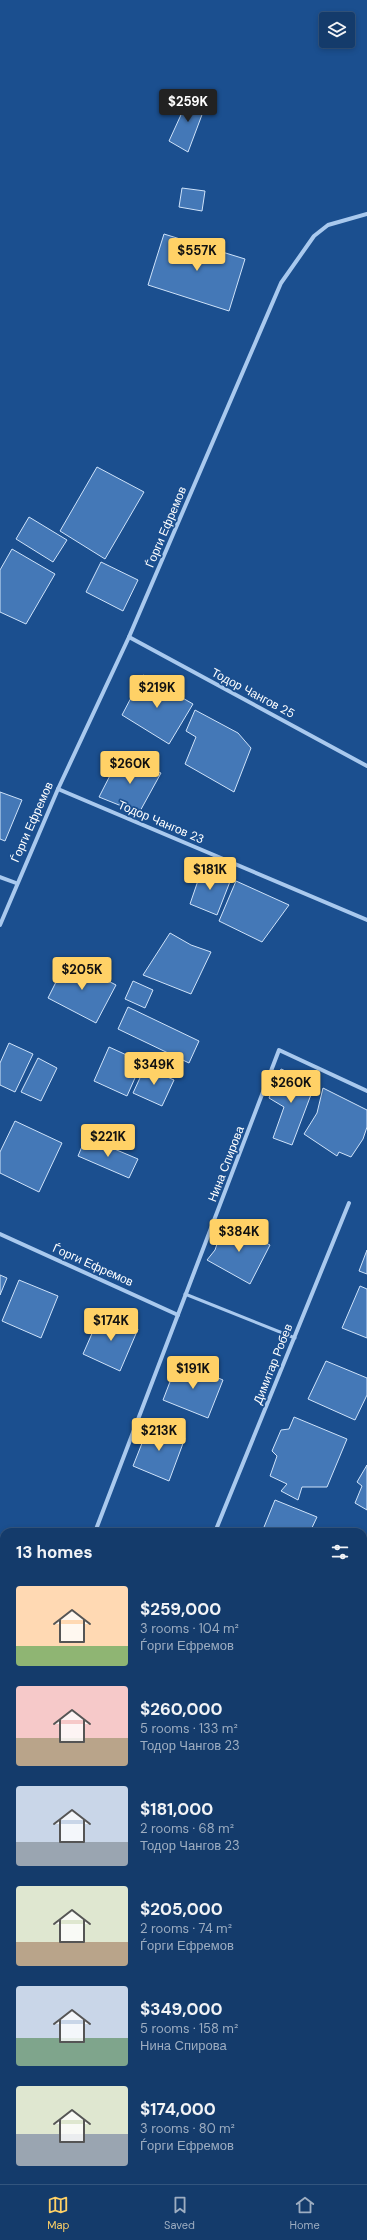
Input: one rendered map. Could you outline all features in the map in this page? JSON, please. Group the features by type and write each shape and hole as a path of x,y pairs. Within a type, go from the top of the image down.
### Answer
{"street":[{"name":"Ѓорги Ефремов","path":"0,925 16,883 58,789 129,637 281,283 314,236 323,228 341,220 367,214"},
{"name":"Тодор Чангов 25","path":"129,637 367,766"},
{"name":"Тодор Чангов 23","path":"58,789 367,920"},
{"path":"0,877 16,883"},
{"name":"Нина Спирова","path":"96,1528 178,1315 184,1294 241,1153 279,1050 367,1091"},
{"name":"Димитар Робев","path":"217,1528 349,1203"},
{"name":"Ѓорги Ефремов","path":"0,1234 178,1315"}],"lane":[{"path":"184,1294 295,1338"}],"building":[{"path":"191,93 206,104 188,152 169,141"},
{"path":"182,188 205,191 202,211 179,207"},
{"path":"164,234 245,259 229,311 148,285"},
{"path":"97,467 144,492 105,559 60,531"},
{"path":"29,517 67,540 53,562 16,539"},
{"path":"12,549 55,574 26,624 0,612 0,570"},
{"path":"101,562 138,580 123,611 86,592"},
{"path":"143,675 193,704 169,744 122,715"},
{"path":"195,710 238,733 251,748 234,792 185,764 196,737 186,731"},
{"path":"120,756 161,773 139,813 99,797"},
{"path":"0,792 22,800 5,841 0,839"},
{"path":"203,866 231,879 217,915 190,904"},
{"path":"236,881 289,905 262,942 219,921"},
{"path":"170,933 191,945 211,952 191,994 143,975"},
{"path":"67,960 116,985 96,1023 48,998"},
{"path":"133,981 153,990 145,1008 125,999"},
{"path":"128,1007 199,1041 189,1063 118,1029"},
{"path":"9,1043 33,1054 15,1092 0,1085 0,1063"},
{"path":"109,1047 142,1062 127,1096 94,1081"},
{"path":"38,1058 57,1068 41,1101 21,1092"},
{"path":"145,1067 174,1080 162,1106 133,1093"},
{"path":"281,1069 315,1084 292,1145 273,1138 284,1107 269,1098"},
{"path":"323,1088 367,1110 367,1127 363,1139 351,1157 339,1152 337,1156 304,1134 317,1113"},
{"path":"15,1121 62,1143 39,1192 0,1173 0,1152"},
{"path":"86,1137 138,1159 129,1178 78,1156"},
{"path":"224,1223 270,1245 250,1284 207,1260 215,1250"},
{"path":"367,1250 367,1274 359,1271"},
{"path":"0,1275 7,1278 0,1295"},
{"path":"19,1280 58,1296 41,1338 2,1321"},
{"path":"360,1286 367,1289 367,1338 342,1328"},
{"path":"101,1313 138,1329 120,1371 83,1354"},
{"path":"178,1361 223,1380 208,1418 163,1400"},
{"path":"326,1361 367,1378 367,1395 355,1420 308,1399"},
{"path":"294,1417 347,1439 327,1487 302,1487 298,1500 281,1491 287,1484 270,1476 277,1456 272,1451 281,1430 289,1429"},
{"path":"150,1423 185,1438 169,1481 133,1466"},
{"path":"367,1465 367,1510 355,1503 362,1486 357,1482"},
{"path":"275,1500 317,1517 312,1528 264,1528"}]}
